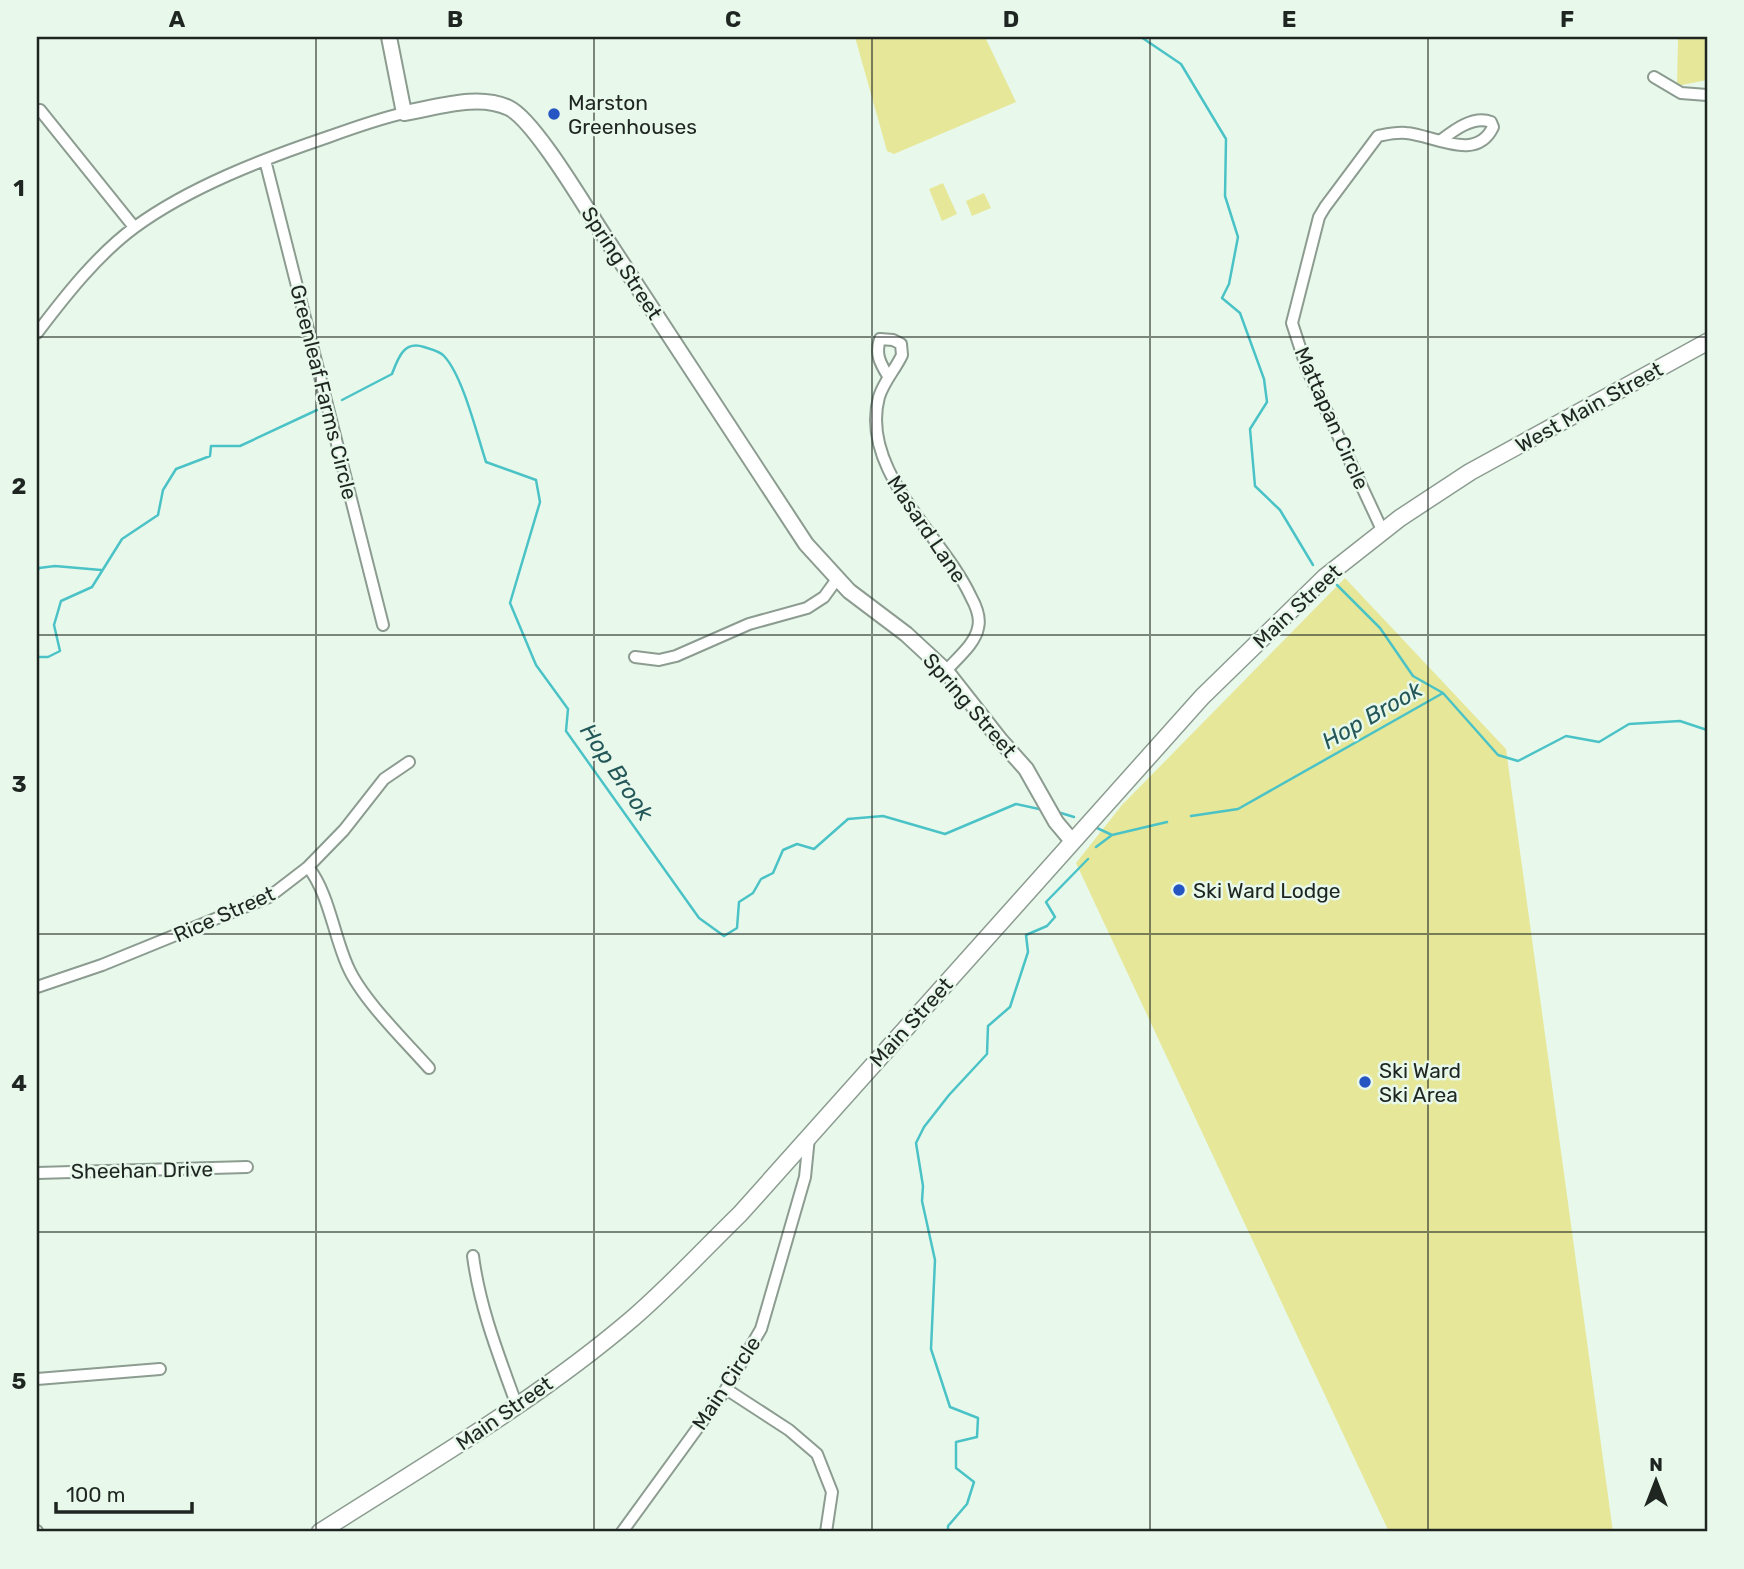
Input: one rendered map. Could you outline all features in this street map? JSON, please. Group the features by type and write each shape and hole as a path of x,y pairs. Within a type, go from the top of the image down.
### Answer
{"main road":[{"name":"West Main Street","path":"1470,472 1707,342"},
{"name":"Main Street","path":"320,1532 517,1406 634,1317 699,1257 1202,697 1325,577 1382,532 1470,472"}],"street":[{"path":"389,37 404,113"},
{"path":"1654,77 1681,93 1707,94"},
{"name":"Spring Street","path":"37,333 80,280 135,228 175,202 265,160 404,113 481,102 505,106 522,117 539,138 806,544 849,591 906,634 946,671 1026,769 1056,822 1072,841"},
{"path":"40,110 135,228"},
{"name":"Mattapan Circle","path":"1382,532 1307,369 1292,323 1320,217 1378,136 1406,133 1440,141"},
{"name":"Greenleaf Farms Circle","path":"265,160 383,625"},
{"name":"Masard Lane","path":"888,376 879,398 877,422 884,462 898,489 945,551 966,586 979,618 974,638 946,671"},
{"path":"635,657 659,660 677,656 749,624 807,608 824,597 837,579"},
{"name":"Rice Street","path":"37,987 83,973 256,904 308,867 344,830 384,779 409,762"},
{"path":"308,867 317,881 354,980 429,1068"},
{"name":"Main Circle","path":"622,1532 726,1389 761,1328 805,1177 809,1135"},
{"name":"Sheehan Drive","path":"37,1173 247,1167"},
{"path":"473,1256 485,1319 517,1406"},
{"path":"37,1379 160,1369"},
{"path":"726,1389 789,1430 817,1454 832,1492 826,1532"}],"green space":[{"path":"855,37 985,37 1016,102 894,154 887,151"},
{"path":"1678,37 1707,37 1707,80 1677,86"},
{"path":"943,183 957,214 942,221 929,189"},
{"path":"984,193 991,208 972,216 966,201"},
{"name":"Ski Ward Ski Area","path":"1345,578 1506,749 1613,1532 1389,1532 1076,863 1122,805"}],"waterway":[{"path":"1141,37 1181,64 1226,139 1225,196 1238,237 1229,284 1222,298 1240,313 1264,379 1267,402 1250,429 1255,486 1280,510 1313,565"},
{"name":"Hop Brook","path":"342,400 392,374 399,357 407,348 417,345 437,351 451,365 457,377 486,462 536,480 540,502 510,603 536,665 568,709 566,731 699,918 724,936 737,928 739,902 753,893 761,879 773,873 783,850 797,844 814,849 848,819 883,816 945,834 1016,804 1039,809"},
{"name":"Hop Brook","path":"37,657 48,657 60,651 54,625 61,601 92,587 122,539 158,515 163,490 176,469 210,456 211,446 240,446 317,410"},
{"path":"37,572 39,568 55,566 101,570"},
{"path":"1337,585 1380,628 1413,676 1443,693"},
{"name":"Hop Brook","path":"1191,816 1238,809 1443,693 1498,755 1518,761 1566,736 1599,742 1629,724 1680,721 1707,730"},
{"name":"Hop Brook","path":"1061,813 1074,817"},
{"name":"Hop Brook","path":"1097,828 1112,835 1167,822"},
{"path":"1096,847 1112,835"},
{"path":"948,1532 948,1526 967,1504 974,1482 956,1468 956,1442 977,1437 978,1418 950,1407 931,1349 935,1260 922,1201 923,1186 916,1143 924,1127 949,1095 987,1054 988,1026 1010,1007 1028,952 1026,935 1047,926 1055,917 1046,902 1088,859"}],"place":[{"name":"Marston Greenhouses","path":"554,114"},
{"name":"Ski Ward Lodge","path":"1179,890"},
{"name":"Ski Ward Ski Area","path":"1365,1082"}]}
